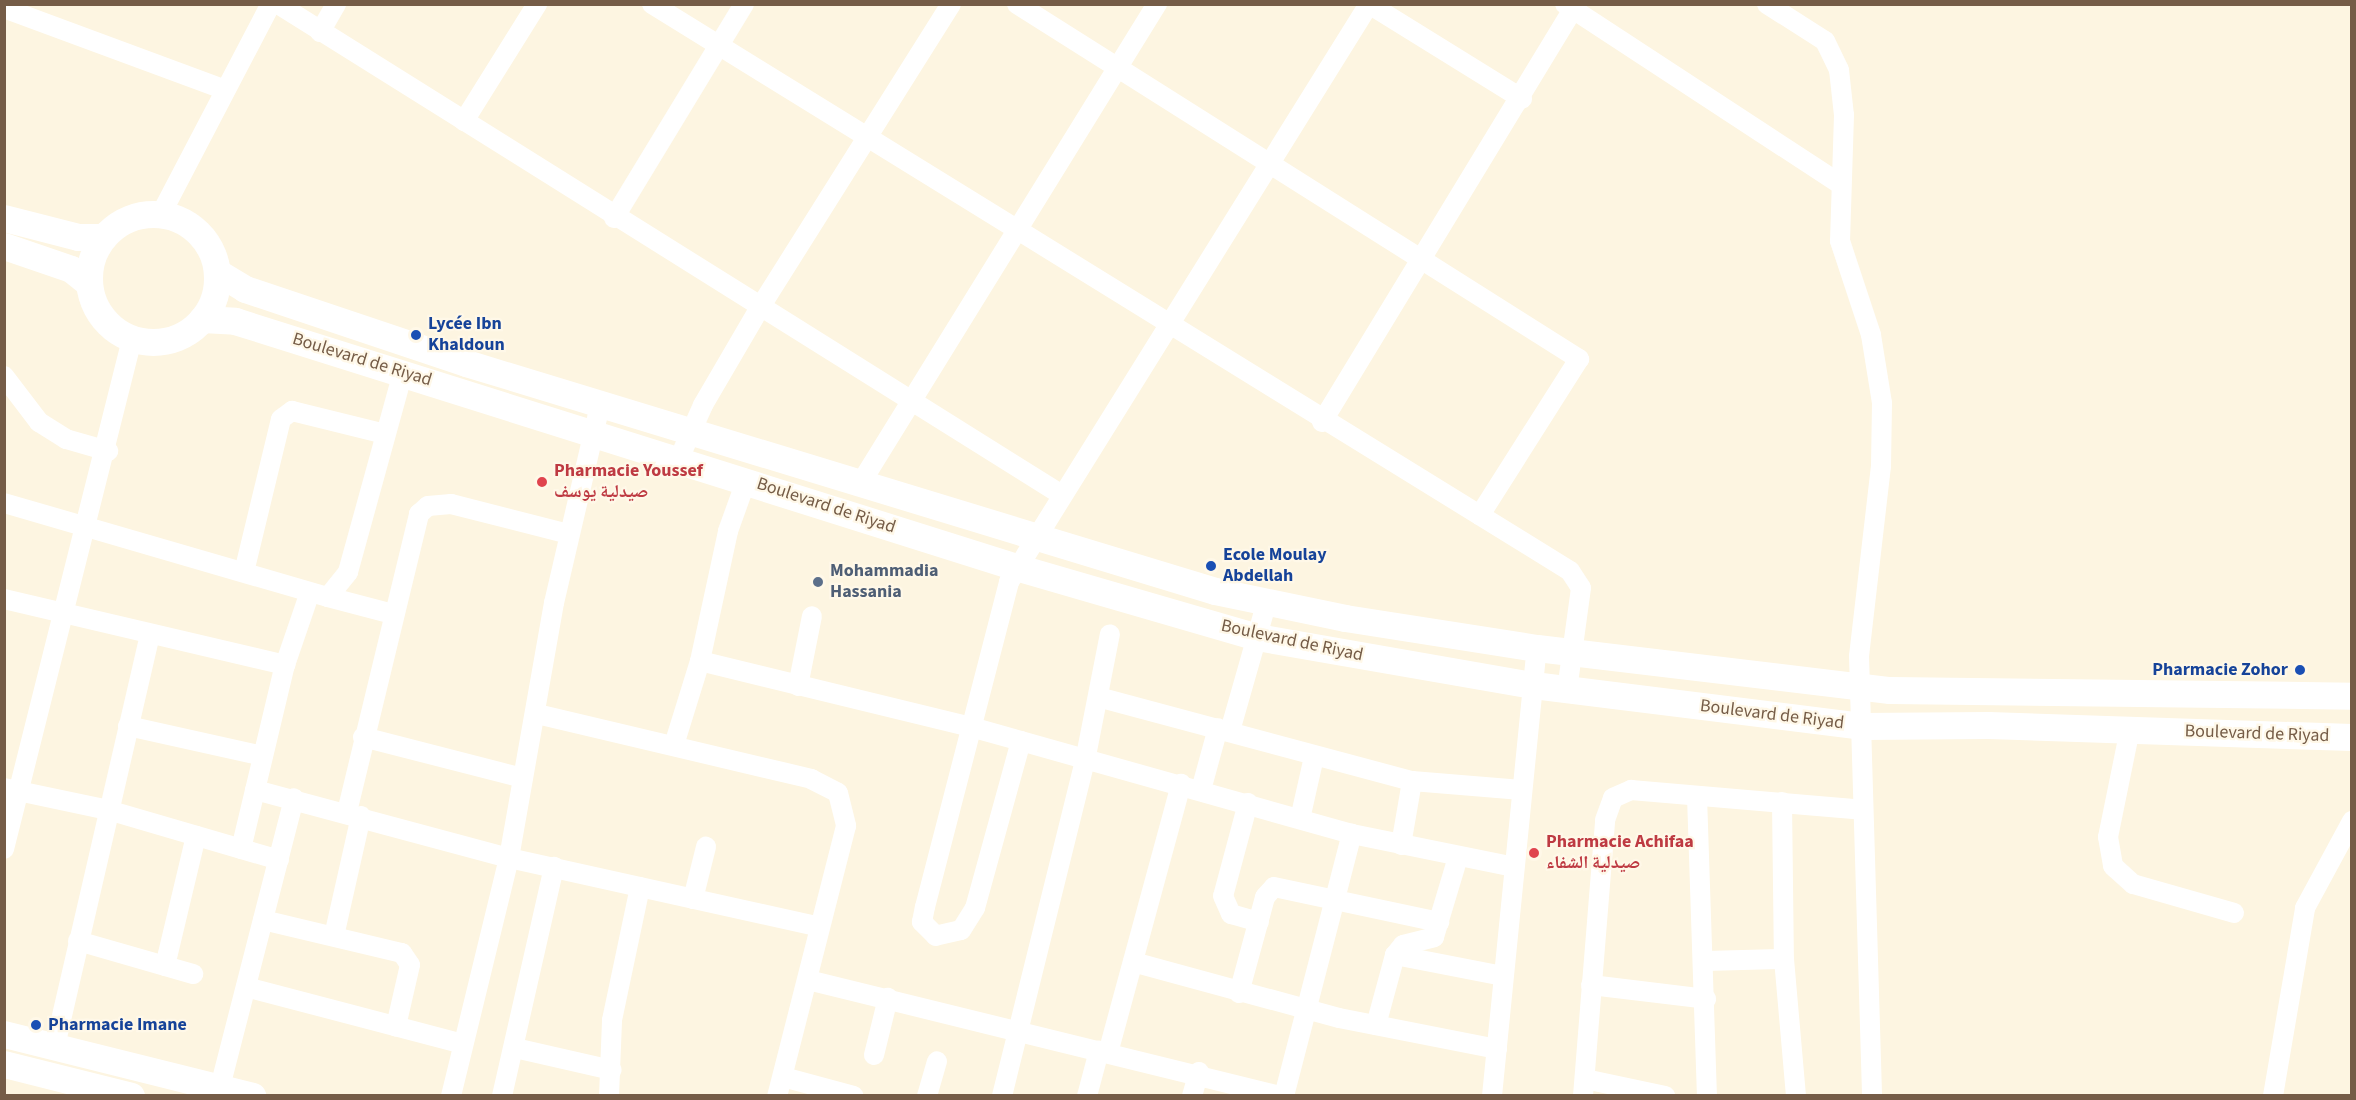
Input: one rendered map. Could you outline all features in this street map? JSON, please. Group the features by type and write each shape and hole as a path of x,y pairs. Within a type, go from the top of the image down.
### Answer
{"main road":[{"path":"4,218 78,237 102,237 129,218 161,214 177,219 204,240 217,272 213,302 202,319 178,338 132,339 102,317 88,283 71,269 4,246"},
{"path":"88,283 102,237"},
{"name":"Boulevard de Riyad","path":"217,272 245,289 349,326 601,401 1034,535 1267,601 1537,648 1861,687 2352,696"},
{"name":"Boulevard de Riyad","path":"202,319 235,321 403,372 678,462 746,481 1016,567 1257,637 1533,685 1861,726 2130,729 2352,737"},
{"path":"4,1034 252,1095"},
{"path":"4,1064 60,1087 131,1095"}],"street":[{"path":"161,214 223,89 271,4"},
{"path":"278,4 759,309 1062,495"},
{"path":"320,32 336,4"},
{"path":"464,121 537,4"},
{"path":"651,4 1322,422 1480,515 1577,580 1581,588 1567,690"},
{"path":"614,218 744,4"},
{"path":"678,462 691,429 759,309 951,4"},
{"path":"1017,4 1424,258 1579,359 1480,515"},
{"path":"862,481 1157,4"},
{"path":"1021,741 975,908 961,930 936,936 927,931 924,915 971,727 1016,567 1369,4 1522,99"},
{"path":"1767,4 1825,41 1835,58 1844,116 1840,184 1842,257 1875,355 1883,434 1862,613 1862,810 1872,1095"},
{"path":"1322,422 1522,99 1572,6 1840,184"},
{"path":"4,8 223,89"},
{"path":"4,849 11,790 90,525 132,339"},
{"path":"328,597 348,572 403,372"},
{"path":"4,376 39,422 66,439 108,451"},
{"path":"451,1095 510,858 569,534 601,401"},
{"path":"244,573 281,419 292,411 386,435"},
{"path":"674,745 700,660 728,531 746,481"},
{"path":"4,503 90,525 309,595 328,597 393,614"},
{"path":"334,936 354,814 363,737 412,530 428,506 451,504 569,534"},
{"path":"241,849 285,665 309,595"},
{"path":"4,599 285,665"},
{"path":"1201,790 1257,637 1267,601"},
{"path":"798,686 812,616"},
{"path":"1002,1095 1085,760 1110,634"},
{"path":"55,1046 150,635"},
{"path":"1492,1095 1537,648"},
{"path":"700,660 971,727 1085,760 1181,784 1352,834 1514,867"},
{"path":"1098,697 1224,730 1314,757 1412,781 1522,790"},
{"path":"537,714 811,779 838,793 846,826 780,1086 855,1095"},
{"path":"128,726 263,756"},
{"path":"2130,729 2108,837 2113,866 2133,884 2234,913"},
{"path":"363,737 524,778"},
{"path":"1300,819 1314,757"},
{"path":"1401,844 1412,781"},
{"path":"1087,1095 1104,1052 1133,962 1181,784"},
{"path":"11,790 108,810 279,860"},
{"path":"255,790 354,814 510,858 819,927"},
{"path":"1665,1095 1584,1088 1605,820 1613,798 1631,790 1862,810"},
{"path":"1697,796 1705,961 1707,1095"},
{"path":"220,1087 294,798"},
{"path":"1782,802 1784,958 1796,1095"},
{"path":"1248,803 1223,896 1231,915 1259,922"},
{"path":"2273,1095 2305,908 2352,821"},
{"path":"1284,1095 1309,1010 1352,834"},
{"path":"165,966 196,836"},
{"path":"693,899 706,847"},
{"path":"1376,1025 1395,955 1407,944 1431,940 1439,922 1458,857"},
{"path":"502,1095 515,1048 554,867"},
{"path":"609,1095 612,1070 612,1020 640,887"},
{"path":"1239,993 1259,922 1274,887 1338,897 1439,922"},
{"path":"264,920 396,950 408,959 396,1026"},
{"path":"78,941 193,974"},
{"path":"1395,955 1503,976"},
{"path":"1705,961 1784,958"},
{"path":"1133,962 1239,993 1309,1010 1497,1048"},
{"path":"808,980 888,998 1019,1033 1199,1072 1279,1095"},
{"path":"1591,985 1706,999"},
{"path":"246,987 463,1044"},
{"path":"874,1055 888,998"},
{"path":"515,1048 612,1070"},
{"path":"927,1095 937,1061"},
{"path":"1192,1095 1199,1072"}],"place":[{"name":"Lycée Ibn Khaldoun","path":"416,335"},
{"name":"Pharmacie Youssef صيدلية يوسف","path":"542,482"},
{"name":"Ecole Moulay Abdellah","path":"1211,566"},
{"name":"Mohammadia Hassania","path":"818,582"},
{"name":"Pharmacie Zohor","path":"2300,670"},
{"name":"Pharmacie Achifaa صيدلية الشفاء","path":"1534,853"},
{"name":"Pharmacie Imane","path":"36,1025"}]}
